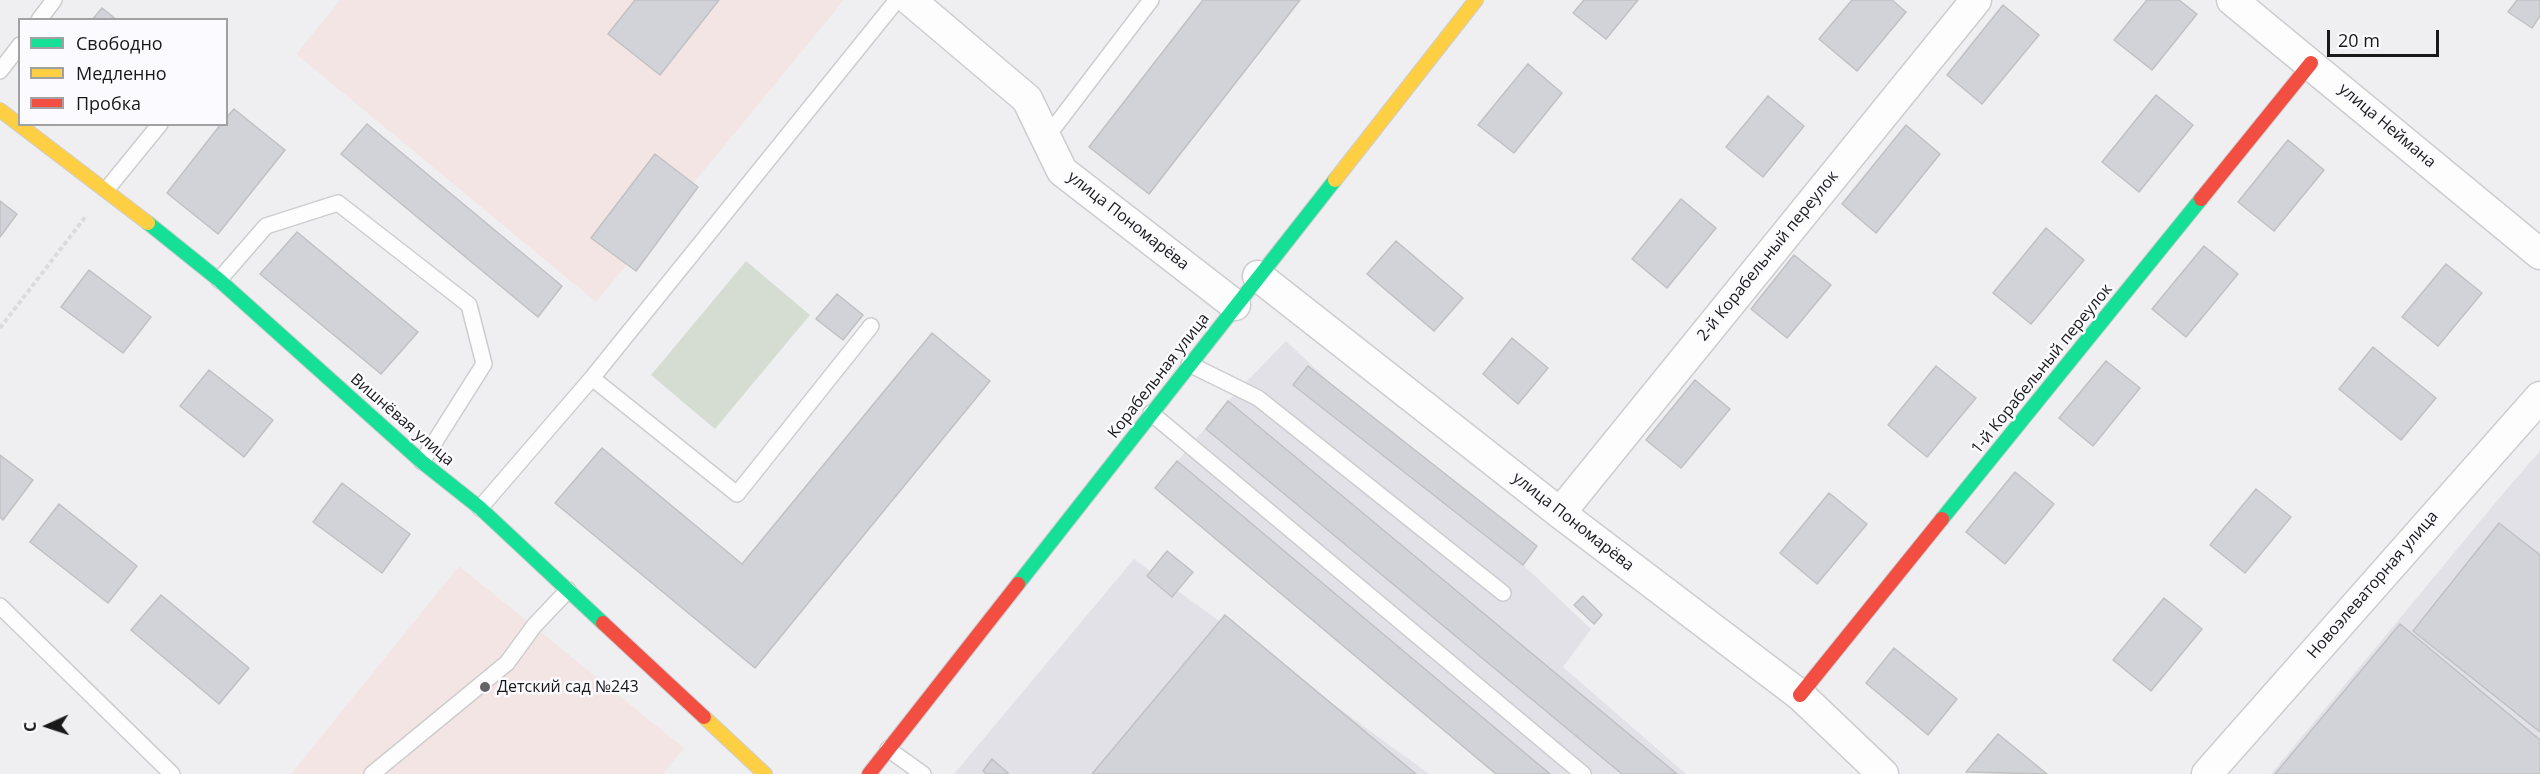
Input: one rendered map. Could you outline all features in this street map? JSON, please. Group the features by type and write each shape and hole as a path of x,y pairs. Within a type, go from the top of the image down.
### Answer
{"street":[{"name":"улица Пономарёва","path":"910,0 1027,99 1062,171 1235,305"},
{"name":"Корабельная улица","path":"868,774 1476,0"},
{"name":"2-й Корабельный переулок","path":"1560,513 1976,0"},
{"name":"улица Неймана","path":"2232,0 2540,254"},
{"name":"1-й Корабельный переулок","path":"1800,695 2311,63"},
{"name":"Вишнёвая улица","path":"0,110 18,123"},
{"name":"Вишнёвая улица","path":"22,126 107,189 219,280 422,462 480,508 765,774"},
{"name":"улица Пономарёва","path":"1258,276 1560,513 1800,695 1882,774"},
{"name":"Новоэлеваторная улица","path":"2206,774 2540,397"}],"lane":[{"path":"40,18 54,0"},
{"path":"480,508 592,378 897,0"},
{"path":"1046,138 1151,0"},
{"path":"0,71 18,48"},
{"path":"107,189 158,126"},
{"path":"219,280 266,226 338,203 469,305 484,364 422,462"},
{"path":"592,378 737,494 871,326"},
{"path":"1189,364 1258,398 1503,593"},
{"path":"1151,413 1583,774"},
{"path":"372,774 507,663 534,626 568,590"},
{"path":"0,606 172,774"},
{"path":"888,749 923,774"}],"path":[{"path":"0,328 107,189"}],"shaded area":[{"path":"340,0 844,0 596,302 296,54"},
{"path":"746,261 810,315 715,429 651,375"},
{"path":"1286,341 1591,629 1563,667 1686,774 1496,774 1155,488 1228,401"},
{"path":"2540,451 2540,774 2271,774 2506,490"},
{"path":"1134,559 1429,774 954,774"},
{"name":"Детский сад №243","path":"459,566 684,748 663,774 291,774"}],"building":[{"path":"635,0 719,0 660,75 608,34"},
{"path":"1203,0 1300,0 1149,194 1089,147"},
{"path":"1584,0 1638,0 1606,39 1573,13"},
{"path":"1852,0 1892,0 1906,12 1857,71 1819,39"},
{"path":"2147,0 2179,0 2197,14 2152,70 2114,40"},
{"path":"2517,0 2540,0 2540,16 2532,28 2508,12"},
{"path":"2003,5 2039,35 1982,104 1947,75"},
{"path":"102,8 114,18 94,18"},
{"path":"1528,64 1562,93 1514,153 1478,125"},
{"path":"2156,95 2193,125 2139,192 2102,162"},
{"path":"1768,96 1804,126 1763,177 1726,147"},
{"path":"234,109 285,150 218,234 167,193 219,126 228,126 228,116"},
{"path":"367,124 562,286 538,317 341,154"},
{"path":"1906,125 1940,154 1876,233 1842,204"},
{"path":"2288,140 2324,170 2274,231 2238,202"},
{"path":"655,154 698,187 636,271 591,238"},
{"path":"1681,199 1716,228 1667,288 1632,259"},
{"path":"0,201 17,214 0,237"},
{"path":"2046,228 2084,260 2031,324 1993,293"},
{"path":"297,232 418,332 381,374 260,274"},
{"path":"1396,241 1463,298 1434,331 1367,274"},
{"path":"2204,246 2238,274 2186,337 2152,309"},
{"path":"1794,255 1831,285 1787,338 1751,309"},
{"path":"2446,264 2482,293 2438,346 2402,317"},
{"path":"89,270 151,317 123,353 61,307"},
{"path":"837,294 863,315 843,340 816,319"},
{"path":"932,333 990,381 755,668 555,503 602,448 742,564"},
{"path":"1512,338 1548,368 1518,404 1483,374"},
{"path":"2373,347 2436,398 2401,440 2339,389"},
{"path":"2106,361 2140,388 2093,446 2059,418"},
{"path":"1308,366 1537,546 1523,565 1293,385"},
{"path":"1936,366 1976,398 1927,457 1888,425"},
{"path":"209,370 273,420 244,457 180,406"},
{"path":"1695,380 1730,409 1681,468 1646,440"},
{"path":"1228,401 1677,774 1622,774 1206,429"},
{"path":"0,455 33,480 3,520 0,517"},
{"path":"1177,461 1550,774 1496,774 1155,488"},
{"path":"2015,472 2054,504 2005,564 1966,532"},
{"path":"342,483 410,534 382,573 313,522"},
{"path":"2256,489 2291,517 2245,573 2210,545"},
{"path":"1829,493 1867,524 1817,584 1780,553"},
{"path":"59,504 137,566 108,603 30,542"},
{"path":"2499,523 2540,555 2540,732 2413,631"},
{"path":"1167,551 1193,572 1172,597 1147,576"},
{"path":"161,595 249,668 219,704 131,630"},
{"path":"1583,596 1602,615 1594,624 1574,605"},
{"path":"2164,598 2202,629 2151,691 2113,660"},
{"path":"1225,615 1416,774 1092,774"},
{"path":"2400,624 2540,740 2540,774 2275,774"},
{"path":"1894,648 1957,699 1928,735 1866,683"},
{"path":"1998,734 2047,774 1966,772"},
{"path":"992,759 1008,774 987,774 983,771"}],"traffic: fast":[{"path":"1018,584 1335,180"},
{"path":"1942,519 2201,199"},
{"path":"148,223 219,280 422,462 480,508 603,623"}],"traffic: slow":[{"path":"1335,180 1476,0"},
{"path":"0,110 18,124"},
{"path":"21,126 148,223"},
{"path":"704,717 765,774"}],"traffic: jam":[{"path":"2201,199 2311,63"},
{"path":"1800,695 1942,519"},
{"path":"869,774 1018,584"},
{"path":"603,623 704,717"}],"place":[{"name":"Детский сад №243","path":"485,687"}]}
